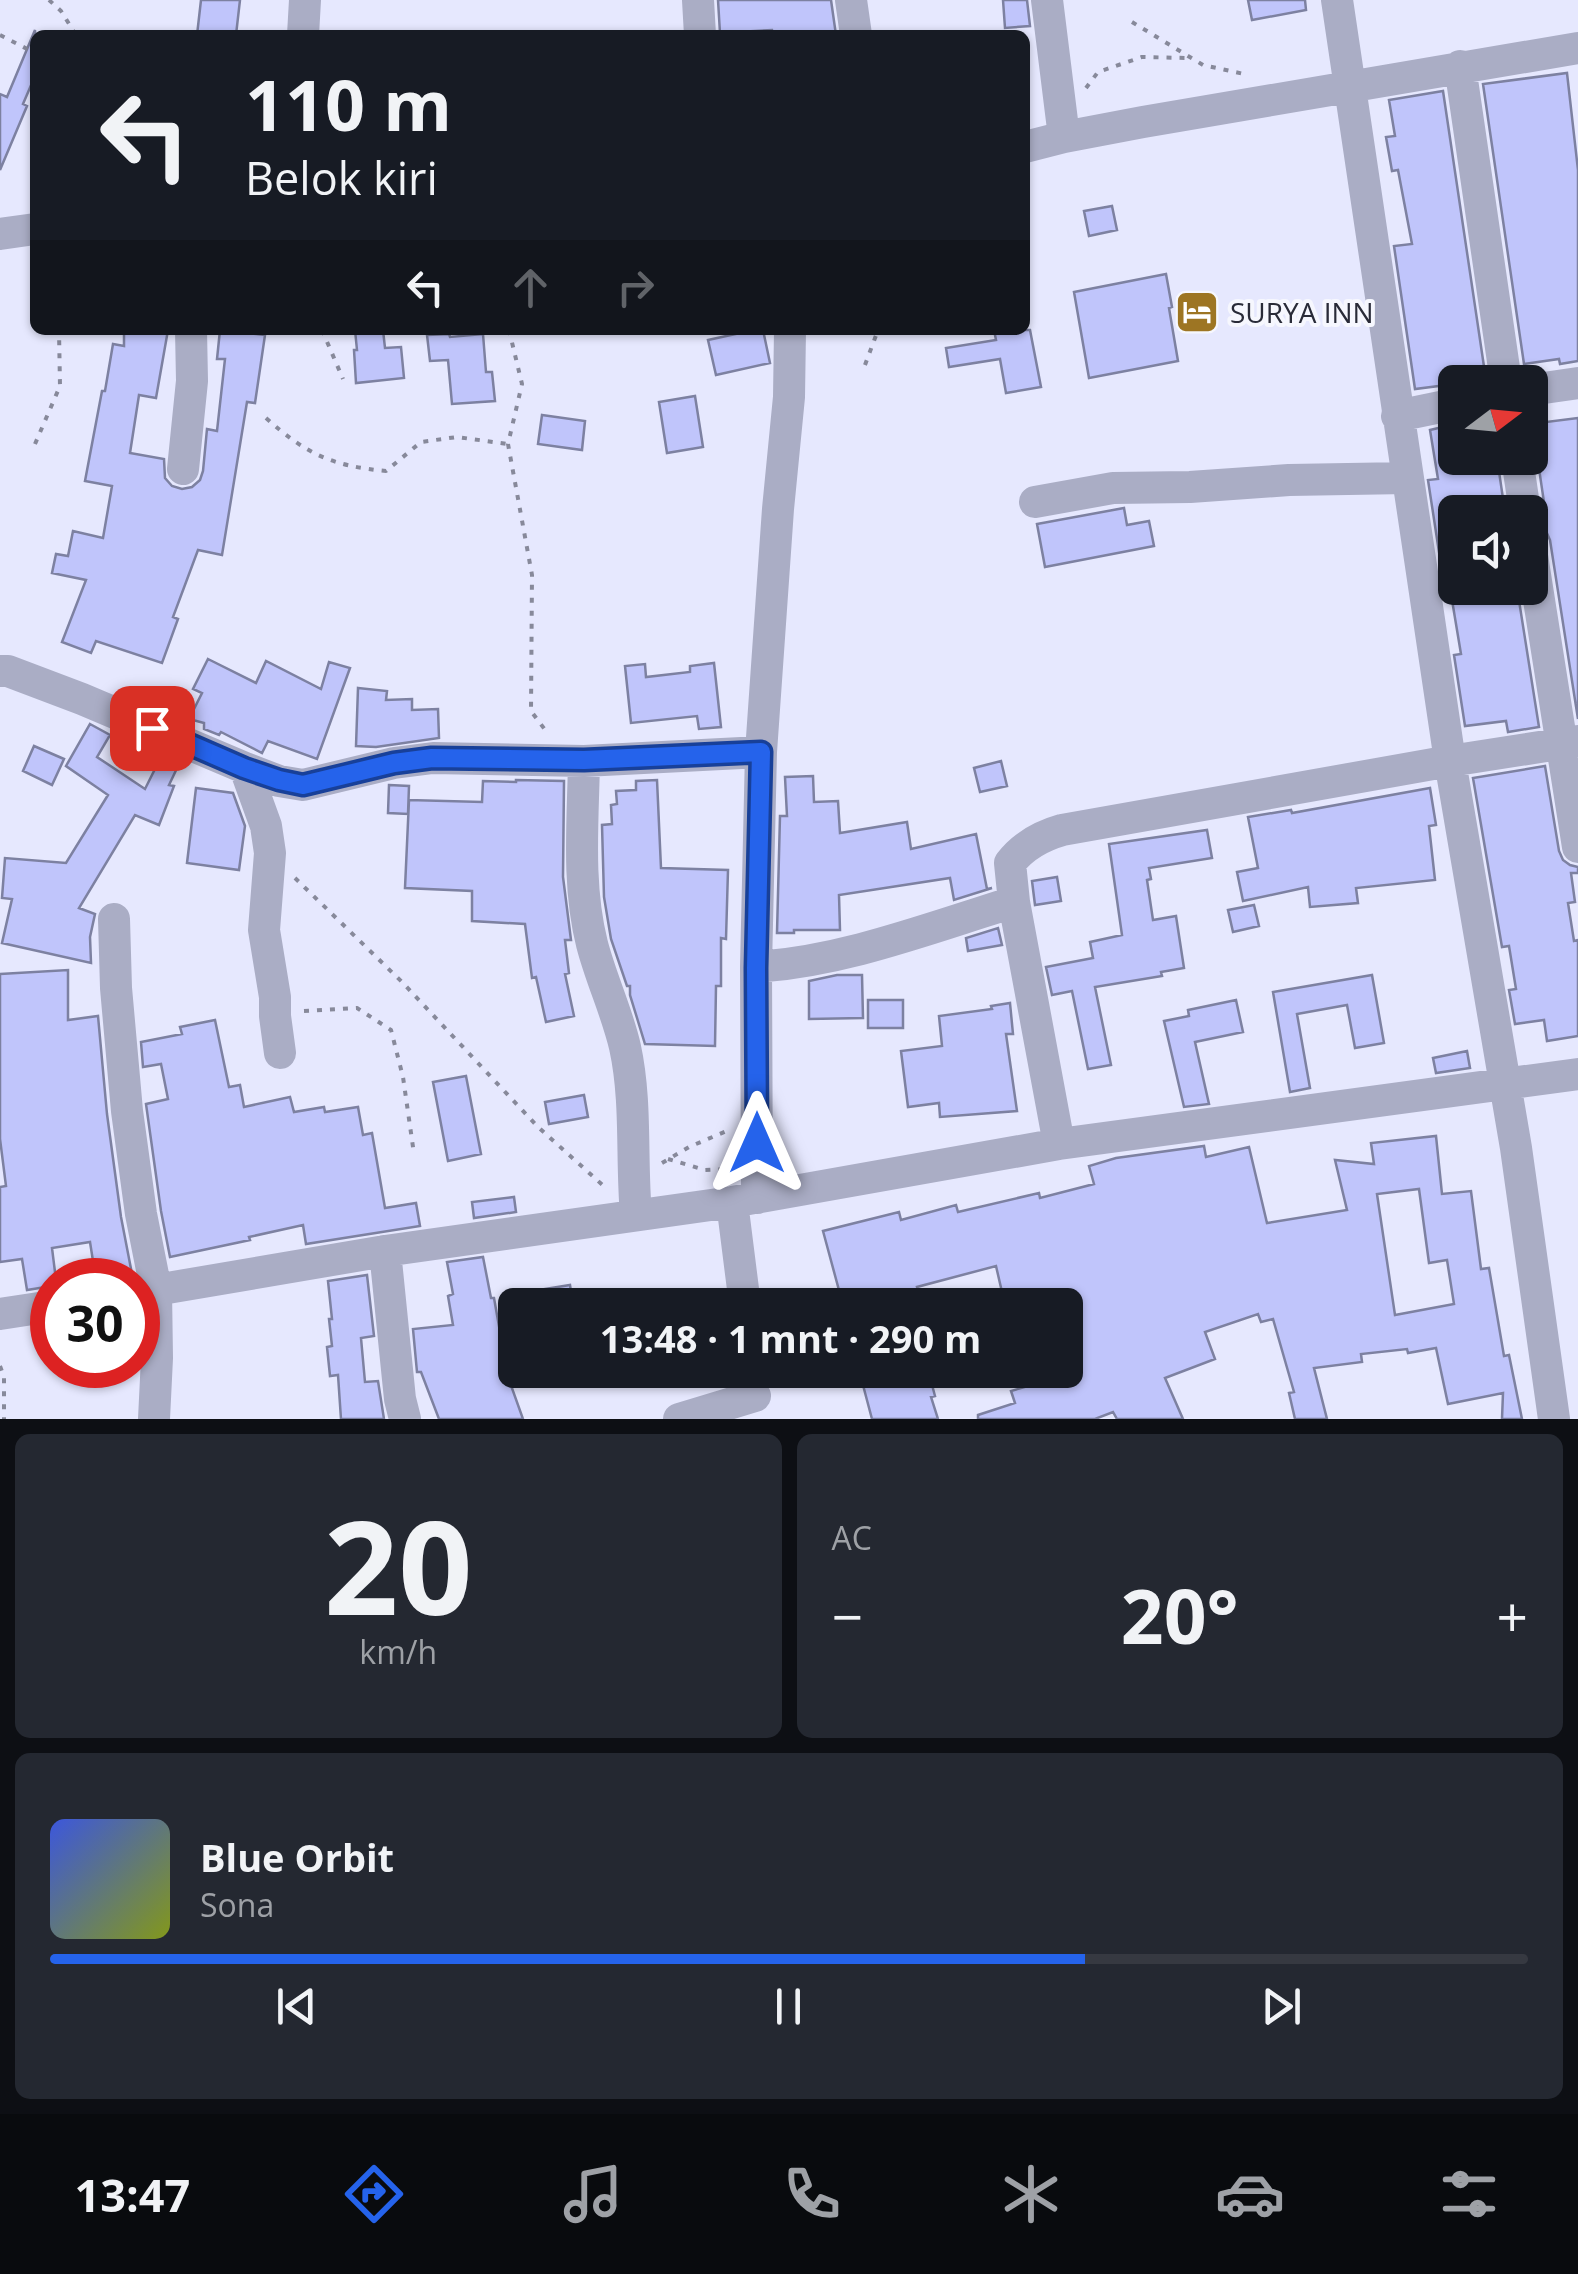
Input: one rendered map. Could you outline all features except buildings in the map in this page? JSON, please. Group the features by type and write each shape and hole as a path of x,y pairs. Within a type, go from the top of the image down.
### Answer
{"street":[{"path":"303,30 305,0"},
{"path":"698,0 700,30"},
{"path":"851,0 855,30"},
{"path":"1047,0 1063,129"},
{"path":"1337,0 1450,761 1505,1084 1554,1419"},
{"path":"1030,144 1063,129 1351,87 1578,48"},
{"path":"1460,66 1504,365"},
{"path":"0,234 30,230"},
{"path":"183,469 190,408 191,335"},
{"path":"746,1288 749,1189 757,1118 761,752 789,397 790,335"},
{"path":"1548,387 1578,383"},
{"path":"1398,416 1438,408"},
{"path":"1035,502 1114,488 1407,478"},
{"path":"1542,605 1569,742 1578,847"},
{"path":"0,671 82,699 244,768 303,785 432,758 575,760 761,752"},
{"path":"1059,1144 1014,902 1010,863 1019,852 1050,834 1569,742"},
{"path":"575,760 585,906 592,946 625,1048 633,1110 635,1202"},
{"path":"244,768 268,840 264,930 280,1053"},
{"path":"268,840 294,783"},
{"path":"756,968 850,953 1014,902"},
{"path":"114,920 117,1008 144,1258"},
{"path":"160,1290 635,1202 1578,1074"},
{"path":"385,1250 405,1419"},
{"path":"0,1314 30,1309"},
{"path":"154,1419 156,1388"},
{"path":"679,1419 754,1393"}],"path":[{"path":"49,0 73,30"},
{"path":"1132,22 1204,65 1246,75"},
{"path":"0,36 30,50"},
{"path":"1063,129 1098,72 1142,57 1191,58"},
{"path":"35,444 60,386 59,335"},
{"path":"324,335 343,379"},
{"path":"509,335 522,384 508,444 532,575 530,710 575,760"},
{"path":"865,365 876,335"},
{"path":"266,418 294,444 348,468 386,472 421,442 456,437 508,444"},
{"path":"268,840 538,1127 635,1202 667,1159 757,1118"},
{"path":"274,1016 316,1008 357,1008 390,1030 403,1077 414,1154"},
{"path":"667,1159 749,1189"},
{"path":"0,1366 4,1378 4,1419"},
{"path":"754,1393 793,1388"}],"place":[{"name":"SURYA INN","path":"1197,312"}],"route":[{"path":"152,728 244,768 303,785 432,758 584,760 761,752 757,1143"}]}
